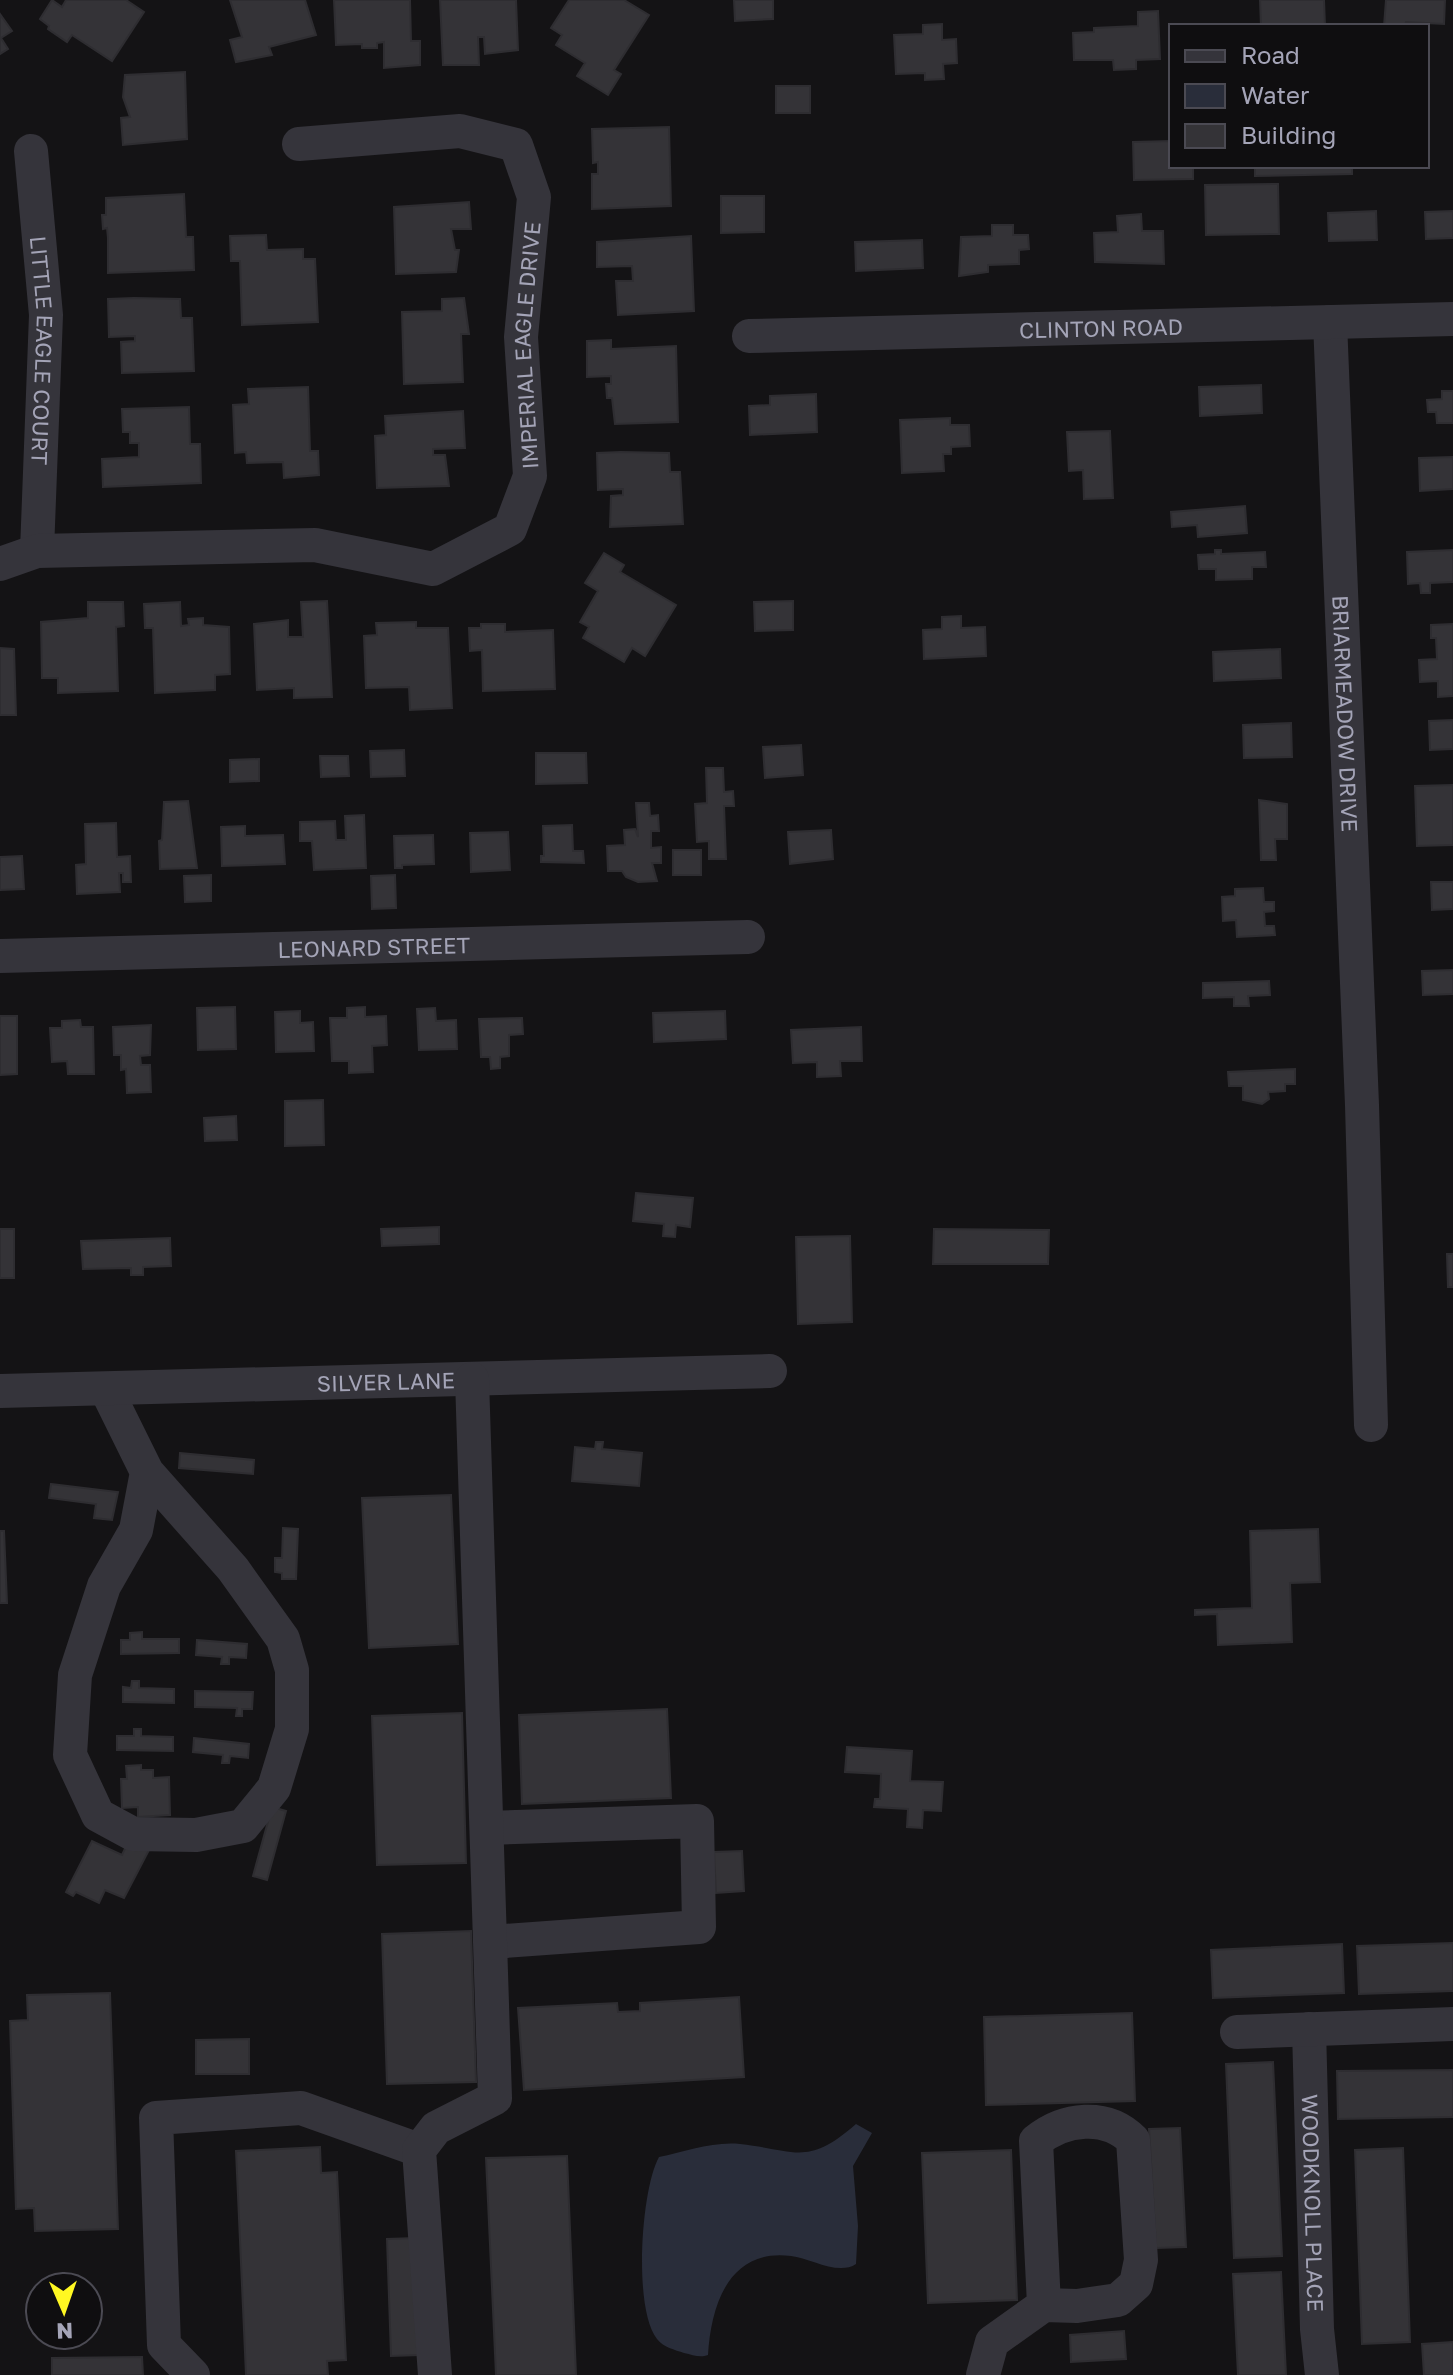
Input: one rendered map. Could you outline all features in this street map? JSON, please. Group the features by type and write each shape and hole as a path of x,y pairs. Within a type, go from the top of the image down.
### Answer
{"street":[{"name":"IMPERIAL EAGLE DRIVE","path":"0,564 37,551 315,545 433,569 510,529 530,476 521,337 534,197 516,145 460,131 299,144"},
{"name":"LITTLE EAGLE COURT","path":"31,151 46,315 37,551"},
{"name":"CLINTON ROAD","path":"749,336 1453,319"},
{"name":"BRIARMEADOW DRIVE","path":"1330,322 1362,1105 1371,1425"},
{"name":"LEONARD STREET","path":"0,956 748,937"},
{"name":"SILVER LANE","path":"0,1391 770,1371"},
{"path":"435,2375 419,2150 436,2128 495,2098 472,1379"},
{"path":"106,1389 147,1472 233,1569 283,1639 292,1670 292,1729 274,1788 243,1826 196,1835 133,1834 98,1815 70,1755 75,1675 104,1586 136,1530 147,1472"},
{"path":"487,1828 697,1821 699,1927 491,1942"},
{"path":"1237,2032 1453,2024"},
{"name":"WOODKNOLL PLACE","path":"1309,2029 1317,2329 1322,2375"},
{"path":"193,2375 164,2345 156,2118 301,2108 419,2150"},
{"path":"983,2375 992,2342 1044,2305 1077,2306 1118,2300 1136,2284 1141,2260 1133,2140 1112,2125 1096,2122 1055,2126 1036,2141 1044,2305"}],"water":[{"path":"856,2124 872,2133 853,2166 858,2226 856,2264 841,2268 791,2256 770,2256 752,2261 727,2284 719,2300 708,2355 684,2353 660,2342 649,2324 642,2277 644,2221 659,2157 730,2143 788,2152 813,2151"}],"building":[{"path":"52,0 62,7 66,0 126,0 144,12 112,61 72,35 67,42 48,29 49,26 40,19"},
{"path":"230,0 305,0 316,35 269,47 272,55 236,62 230,40 242,37"},
{"path":"334,0 410,0 411,41 420,41 420,65 384,68 384,42 377,43 377,48 362,48 362,44 336,45"},
{"path":"440,0 516,0 518,50 485,54 484,37 478,37 479,65 443,65"},
{"path":"569,0 624,0 649,15 614,70 621,74 608,95 577,76 585,63 556,45 562,35 551,28"},
{"path":"734,0 773,0 773,19 735,21"},
{"path":"1260,0 1324,0 1325,24 1261,24"},
{"path":"1386,0 1445,0 1444,24 1384,24"},
{"path":"1158,11 1160,59 1136,60 1136,69 1114,70 1113,60 1074,60 1073,33 1094,32 1094,28 1138,26 1138,12"},
{"path":"0,14 12,31 1,38 8,49 0,54"},
{"path":"942,24 942,40 956,39 957,63 943,64 944,79 925,80 925,73 896,74 894,35 923,34 923,25"},
{"path":"185,72 187,139 123,145 121,118 130,117 123,97 125,75"},
{"path":"776,86 810,86 810,113 776,113"},
{"path":"669,127 671,206 592,209 592,174 598,174 598,162 593,163 592,129"},
{"path":"1169,141 1169,168 1193,168 1193,179 1134,180 1133,142"},
{"path":"1255,168 1352,168 1352,174 1255,176"},
{"path":"1278,184 1279,234 1206,235 1205,185"},
{"path":"184,194 186,237 193,237 194,270 108,273 107,228 103,229 102,215 106,215 106,198"},
{"path":"721,196 764,196 764,232 721,233"},
{"path":"469,202 471,229 451,229 455,250 459,250 456,272 396,274 394,207"},
{"path":"1376,211 1377,240 1329,241 1328,213"},
{"path":"1453,211 1453,238 1426,239 1425,212"},
{"path":"1141,214 1142,231 1163,231 1164,264 1095,262 1094,233 1118,232 1117,216"},
{"path":"992,225 1013,225 1013,235 1028,235 1029,249 1019,250 1019,264 988,265 988,272 959,276 961,237 992,236"},
{"path":"266,235 267,250 303,249 303,259 315,259 318,322 242,325 240,261 231,261 230,236"},
{"path":"691,236 694,311 618,315 616,281 633,281 632,266 597,267 597,242"},
{"path":"922,240 923,268 856,271 855,242"},
{"path":"464,298 469,334 461,334 463,382 404,384 402,312 442,311 442,299"},
{"path":"108,299 180,299 181,318 192,318 194,371 122,373 121,342 135,341 135,336 109,337"},
{"path":"611,340 611,349 676,346 678,422 615,424 612,398 607,398 606,384 611,384 611,376 587,377 587,341"},
{"path":"1261,385 1262,413 1200,416 1199,387"},
{"path":"308,387 310,451 318,451 319,475 284,478 283,462 247,463 246,452 235,453 233,405 249,404 248,389"},
{"path":"1442,391 1453,391 1453,423 1437,423 1436,412 1428,412 1427,400 1442,399"},
{"path":"816,394 817,432 750,435 749,406 770,405 770,396"},
{"path":"189,407 190,444 200,444 201,483 103,487 102,459 139,457 139,443 130,443 130,432 123,432 122,409"},
{"path":"463,411 465,448 433,449 433,455 445,455 449,486 377,488 375,436 386,435 385,416"},
{"path":"950,418 950,425 969,425 970,446 951,447 951,454 943,454 944,471 902,473 900,420"},
{"path":"1110,431 1113,498 1084,499 1083,470 1069,471 1067,432"},
{"path":"597,453 669,453 670,472 680,472 683,524 610,527 611,496 623,495 623,489 598,490"},
{"path":"1453,457 1453,489 1420,491 1419,458"},
{"path":"1245,506 1247,533 1198,537 1197,525 1172,527 1171,512"},
{"path":"1215,550 1221,550 1221,554 1265,552 1266,567 1252,567 1252,579 1216,580 1216,569 1199,569 1198,555 1215,554"},
{"path":"1453,550 1453,582 1430,583 1430,593 1421,593 1420,583 1408,584 1407,552"},
{"path":"604,553 624,565 620,572 676,605 645,656 632,648 624,662 583,638 589,627 580,622 598,591 585,583"},
{"path":"327,601 332,697 294,698 294,688 257,690 254,624 288,620 288,637 303,637 301,602"},
{"path":"793,601 793,630 755,631 754,602"},
{"path":"88,602 123,602 124,626 116,627 118,691 58,693 58,678 42,678 41,622 88,618"},
{"path":"180,602 181,626 189,625 188,619 203,618 203,625 229,627 230,674 215,675 215,690 155,693 153,628 145,628 144,604"},
{"path":"961,616 961,628 985,627 986,656 924,659 923,630 942,629 942,617"},
{"path":"416,622 416,628 448,628 452,708 410,710 409,687 366,688 364,636 377,635 376,623"},
{"path":"481,624 505,624 505,632 553,630 555,689 483,691 482,650 470,651 469,628 481,628"},
{"path":"1453,624 1453,696 1438,697 1438,681 1420,682 1419,660 1437,659 1436,638 1431,638 1431,625"},
{"path":"0,648 14,649 16,715 0,715"},
{"path":"1280,649 1281,678 1214,681 1213,652"},
{"path":"1453,720 1453,749 1430,750 1429,721"},
{"path":"1291,723 1292,757 1244,758 1243,725"},
{"path":"801,745 803,775 765,778 763,747"},
{"path":"404,750 405,776 371,777 370,751"},
{"path":"536,753 586,753 587,783 536,784"},
{"path":"320,756 348,756 349,776 321,777"},
{"path":"259,759 259,781 230,782 230,760"},
{"path":"706,768 723,768 724,792 733,791 734,806 724,806 726,859 709,859 709,841 697,842 695,804 707,803"},
{"path":"1453,785 1453,845 1417,846 1415,786"},
{"path":"1259,800 1287,804 1287,839 1275,839 1276,860 1261,860"},
{"path":"188,801 197,868 160,869 159,841 162,840 164,802"},
{"path":"636,803 649,803 650,816 658,815 659,831 651,831 651,848 661,847 661,863 652,863 657,881 638,882 626,877 622,871 608,871 607,846 625,845 624,830 635,829 638,837"},
{"path":"364,815 366,868 314,870 312,841 300,841 300,822 335,821 336,840 346,840 345,816"},
{"path":"116,823 117,857 130,856 131,882 123,882 123,873 119,873 120,892 77,894 76,865 86,864 85,824"},
{"path":"572,825 573,851 583,851 584,863 541,862 541,856 544,856 543,826"},
{"path":"245,826 245,836 283,835 285,864 222,866 221,827"},
{"path":"831,830 833,859 790,864 788,832"},
{"path":"508,832 510,870 471,872 470,833"},
{"path":"433,835 434,864 395,868 394,836"},
{"path":"673,850 701,850 701,875 673,875"},
{"path":"22,856 24,889 0,890 0,857"},
{"path":"211,875 211,901 185,902 184,876"},
{"path":"395,875 396,908 372,909 371,876"},
{"path":"1431,882 1453,882 1453,909 1432,910"},
{"path":"1263,888 1264,902 1274,902 1274,911 1264,912 1265,926 1274,926 1275,935 1237,937 1236,920 1223,921 1222,897 1235,896 1235,889"},
{"path":"1453,970 1453,994 1423,995 1422,971"},
{"path":"1269,981 1270,995 1248,996 1249,1006 1234,1006 1234,997 1203,998 1203,983"},
{"path":"235,1007 236,1049 198,1050 197,1008"},
{"path":"365,1007 365,1017 386,1016 387,1045 372,1046 373,1072 349,1073 349,1061 332,1061 330,1018 347,1018 347,1008"},
{"path":"435,1008 436,1021 456,1020 457,1049 419,1050 417,1009"},
{"path":"300,1011 300,1023 313,1022 314,1051 276,1052 275,1012"},
{"path":"725,1011 726,1039 654,1042 653,1013"},
{"path":"0,1016 17,1016 17,1074 0,1075"},
{"path":"522,1018 523,1034 509,1035 509,1056 500,1057 500,1068 491,1069 490,1057 481,1057 479,1019"},
{"path":"80,1020 81,1027 93,1027 94,1074 68,1074 67,1061 52,1062 50,1028 62,1028 62,1021"},
{"path":"151,1025 150,1055 140,1056 141,1065 150,1065 151,1092 127,1093 126,1069 121,1070 121,1055 114,1055 113,1027"},
{"path":"861,1027 862,1061 840,1061 841,1076 817,1077 817,1062 793,1063 791,1030"},
{"path":"1295,1069 1295,1084 1285,1084 1285,1091 1268,1092 1269,1099 1262,1104 1243,1100 1243,1086 1229,1086 1228,1072"},
{"path":"323,1100 324,1145 285,1146 285,1101"},
{"path":"236,1116 237,1140 205,1141 204,1118"},
{"path":"636,1193 693,1198 690,1227 676,1225 675,1237 663,1236 664,1224 633,1221"},
{"path":"439,1227 439,1244 382,1246 381,1229"},
{"path":"0,1229 14,1229 14,1278 0,1278"},
{"path":"934,1229 1049,1230 1048,1264 933,1264"},
{"path":"850,1236 852,1322 798,1324 796,1237"},
{"path":"170,1238 171,1266 143,1267 143,1275 131,1275 131,1268 83,1269 81,1241"},
{"path":"1447,1254 1453,1254 1453,1287 1448,1287"},
{"path":"596,1442 603,1442 602,1449 642,1453 639,1486 572,1481 575,1447 595,1449"},
{"path":"180,1453 254,1460 253,1474 179,1468"},
{"path":"51,1484 118,1492 112,1520 94,1518 96,1504 49,1498"},
{"path":"451,1495 458,1644 369,1648 362,1498"},
{"path":"283,1528 298,1529 296,1579 282,1579 282,1573 275,1572 275,1558 282,1558"},
{"path":"1318,1529 1320,1582 1290,1583 1292,1642 1218,1645 1217,1614 1195,1615 1195,1610 1252,1608 1250,1531"},
{"path":"0,1531 4,1531 7,1603 0,1603"},
{"path":"142,1632 142,1639 179,1639 179,1653 121,1654 121,1640 130,1640 130,1633"},
{"path":"197,1640 247,1644 246,1658 229,1657 229,1664 221,1664 222,1657 196,1655"},
{"path":"132,1681 139,1681 139,1688 174,1689 174,1703 123,1702 123,1687 131,1688"},
{"path":"195,1691 253,1692 252,1709 242,1709 242,1716 236,1716 237,1708 195,1707"},
{"path":"667,1709 671,1798 522,1804 519,1715"},
{"path":"462,1713 466,1863 377,1865 372,1716"},
{"path":"134,1729 141,1729 141,1736 173,1737 173,1751 117,1750 117,1736 134,1736"},
{"path":"194,1738 249,1744 248,1758 230,1756 229,1763 222,1763 223,1755 193,1752"},
{"path":"847,1747 912,1751 910,1781 943,1782 941,1811 923,1810 922,1828 907,1827 908,1809 874,1807 875,1799 880,1799 881,1774 845,1772"},
{"path":"141,1765 141,1770 153,1770 153,1778 169,1777 170,1815 138,1817 138,1807 122,1808 121,1779 127,1779 126,1766"},
{"path":"272,1807 286,1811 267,1880 253,1876"},
{"path":"129,1840 149,1850 124,1898 105,1890 99,1903 76,1892 73,1896 66,1892 92,1841 122,1855"},
{"path":"742,1851 744,1891 716,1893 714,1852"},
{"path":"471,1931 476,2082 387,2084 382,1934"},
{"path":"1453,1943 1453,1991 1359,1994 1357,1946"},
{"path":"1342,1944 1344,1993 1213,1998 1211,1950"},
{"path":"110,1993 118,2229 35,2231 34,2208 16,2209 10,2021 28,2020 27,1995"},
{"path":"739,1997 744,2077 524,2090 518,2008 617,2003 618,2012 640,2011 640,2003"},
{"path":"1132,2013 1135,2101 986,2105 984,2017"},
{"path":"249,2039 249,2074 196,2074 196,2040"},
{"path":"1273,2062 1282,2256 1234,2258 1226,2064"},
{"path":"1453,2070 1453,2117 1338,2119 1337,2071"},
{"path":"1180,2128 1186,2247 1156,2248 1149,2129"},
{"path":"320,2147 321,2173 337,2172 346,2360 327,2361 328,2375 246,2375 236,2151"},
{"path":"1403,2148 1410,2342 1362,2344 1355,2150"},
{"path":"1011,2150 1017,2300 928,2303 922,2153"},
{"path":"567,2156 576,2375 496,2375 486,2158"},
{"path":"416,2238 420,2355 391,2356 387,2239"},
{"path":"1281,2272 1286,2375 1238,2375 1233,2274"},
{"path":"1124,2331 1126,2359 1071,2362 1070,2335"},
{"path":"1453,2342 1453,2375 1424,2375 1422,2344"},
{"path":"142,2357 143,2375 52,2375 52,2358"}]}
